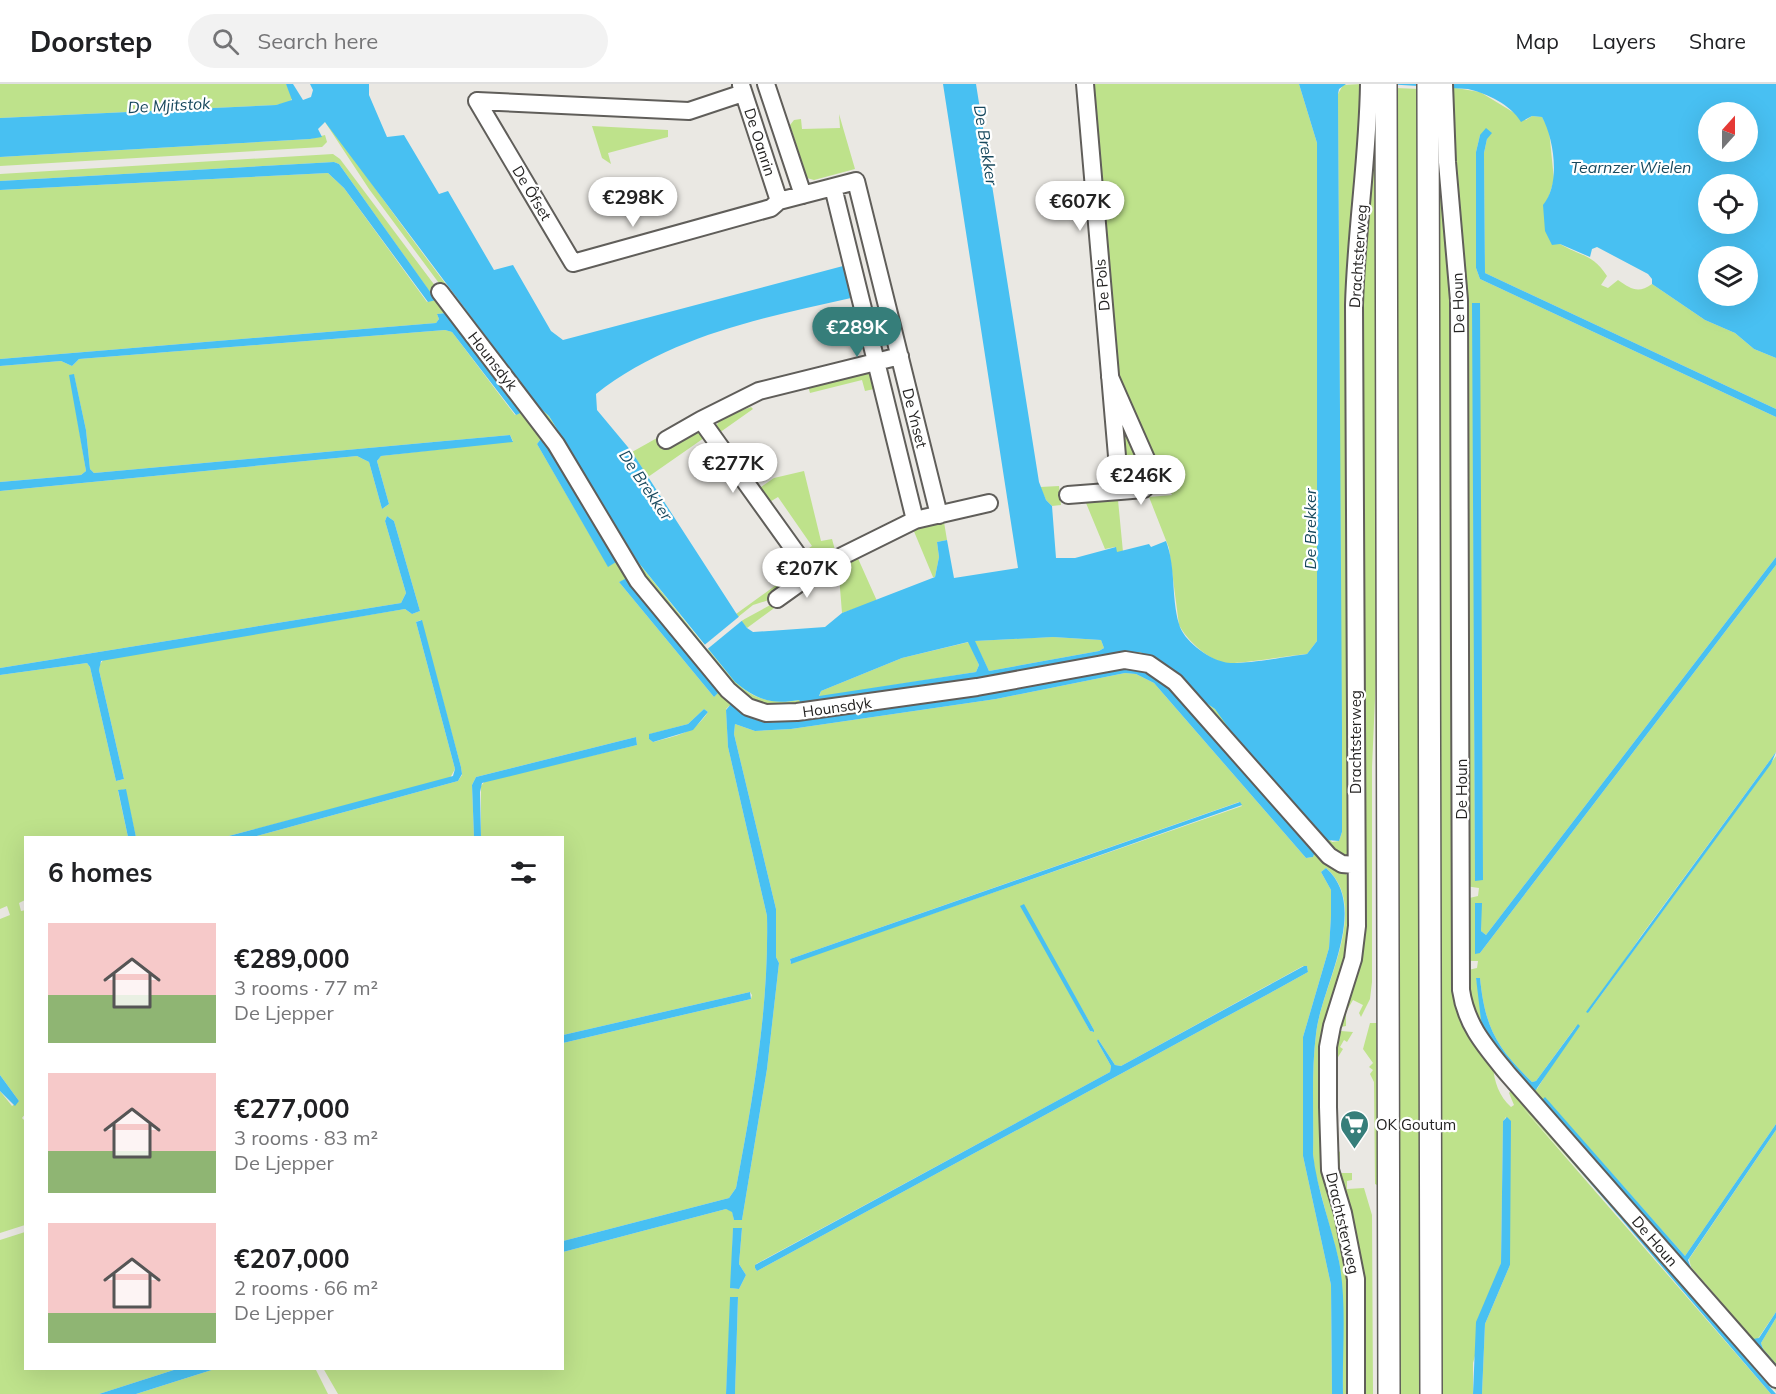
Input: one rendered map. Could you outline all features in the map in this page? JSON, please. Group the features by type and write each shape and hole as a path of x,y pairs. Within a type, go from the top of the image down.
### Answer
{"main road":[{"name":"Drachtsterweg","path":"1377,86 1389,1394"},
{"path":"1431,1394 1436,87"}],"street":[{"path":"766,84 803,195"},
{"name":"De Pols","path":"1085,84 1120,491"},
{"name":"Drachtsterweg","path":"1356,1394 1356,1279 1343,1213 1330,1170 1328,1047 1356,943 1355,295 1366,162 1377,86"},
{"name":"De Houn","path":"1436,87 1447,162 1459,300 1461,990 1463,1005 1475,1033 1501,1065 1776,1380"},
{"name":"De Ôfset","path":"742,89 689,111 477,101 573,263 771,208 779,201 856,181"},
{"name":"De Oanrin","path":"742,89 779,201"},
{"name":"De Ynset","path":"856,181 939,515"},
{"name":"De Ynset","path":"832,187 915,520"},
{"name":"Hounsdyk","path":"441,292 556,444 638,581 728,690 748,707 766,713 797,712 977,687 1112,661 1149,664 1175,682 1329,856 1342,864 1355,865"},
{"path":"666,440 759,391 900,356"},
{"name":"De Pols","path":"1068,495 1144,489 1149,486 1152,476 1110,377"},
{"path":"701,420 810,572"},
{"path":"777,599 805,579 810,572 915,520 989,503"}],"green space":[{"path":"0,84 286,84 293,97 290,102 276,105 0,118"},
{"path":"1094,84 1299,84 1317,143 1317,641 1307,654 1224,663 1198,648 1179,625 1169,548 1149,497 1172,495 1113,362 1117,358 1114,322 1110,322 1108,306 1113,305 1096,112 1090,96 1095,96"},
{"path":"1361,84 1347,856 1342,859 1161,668 797,710 749,705 704,652 708,649 736,682 756,696 782,702 799,700 803,705 1139,652 1170,669 1215,709 1332,842 1339,841 1342,832 1338,94 1343,85"},
{"path":"1378,87 1379,609 1372,767 1372,982 1370,999 1361,1017 1359,1013 1363,1005 1353,1000 1346,1012 1346,1026 1341,1027 1341,1031 1353,1032 1347,1042 1344,1040 1340,1047 1343,1049 1335,1062 1334,1050 1356,968 1361,283"},
{"path":"1450,87 1480,92 1526,120 1532,116 1542,117 1549,130 1554,180 1548,199 1560,244 1597,263 1607,276 1601,285 1608,288 1618,280 1639,290 1652,284 1705,320 1735,333 1754,349 1776,358 1776,409 1485,273 1484,153 1487,139 1480,135 1476,152 1476,268 1480,279 1776,417 1776,557 1486,935 1481,931 1482,904 1480,953 1776,565 1776,752 1641,936 1588,1013 1776,756 1776,1124 1685,1256 1545,1098 1674,1255 1510,1070 1488,1036 1537,1089 1577,1025 1536,1081 1532,1082 1509,1058 1494,1035 1485,1010 1480,978 1476,978 1487,1035 1467,1004 1468,970 1477,968 1478,961 1469,961 1465,899 1478,896 1479,888 1465,886","holes":["1473,303 1479,303 1475,880"]},
{"path":"1395,88 1420,89 1422,1394 1396,1394"},
{"path":"1440,90 1451,253 1456,965 1503,1098 1511,1107 1514,1105 1509,1093 1512,1089 1776,1384 1776,1391 1523,1108 1771,1394 1482,1394 1485,1324 1510,1265 1506,1117 1503,1121 1501,1263 1473,1363 1473,1394 1439,1394 1435,203"},
{"path":"839,114 855,169 814,180 807,178 790,125 794,120 801,119 802,129 840,128"},
{"path":"325,122 330,125 512,372 539,407 549,416 638,562 704,645 701,648 640,579 546,425 548,419 537,415 369,189"},
{"path":"592,126 668,130 668,137 608,153 611,164 602,158"},
{"path":"325,135 327,142 322,147 0,166 0,157 310,139"},
{"path":"333,154 340,159 544,431 572,474 621,562 649,600 730,698 745,709 759,715 793,716 978,689 1127,663 1152,669 1181,693 1307,839 1350,878 1350,943 1348,958 1325,1030 1323,1107 1324,1162 1351,1280 1351,1394 1343,1394 1339,1261 1315,1172 1313,1154 1314,1049 1320,1015 1340,948 1345,904 1339,885 1326,868 1321,872 1331,890 1329,948 1303,1037 1303,1156 1331,1285 1332,1394 735,1394 738,1298 731,1297 726,1394 338,1394 324,1370 564,1370 564,1252 726,1209 732,1211 734,1220 742,1220 767,1069 779,963 776,957 776,909 734,734 735,724 755,731 791,729 996,699 1125,673 1136,674 1154,683 1306,858 1313,857 1315,852 1168,685 1156,676 1138,668 1115,667 1031,685 795,721 761,723 729,706 726,709 728,747 767,916 763,1019 754,1087 736,1188 729,1198 564,1241 564,1043 751,999 752,995 750,992 564,1035 564,836 481,836 481,786 485,781 637,745 636,737 476,777 472,785 474,836 257,836 458,781 462,775 461,767 421,620 416,622 455,769 450,778 229,836 136,836 125,789 118,791 128,836 24,836 24,900 19,903 21,911 24,910 24,1116 22,1118 24,1120 24,1225 0,1233 0,1091 12,1106 19,1101 0,1075 0,919 10,915 7,906 0,909 0,675 87,663 90,667 116,781 124,779 99,670 104,659 405,609 412,614 420,611 394,521 387,516 385,521 406,593 401,603 0,668 0,491 357,456 369,462 382,509 389,504 377,461 381,456 513,441 510,435 94,473 90,469 86,430 74,375 70,375 86,471 81,475 0,482 0,366 61,361 72,366 79,359 445,330 452,332 515,415 523,412 445,313 437,314 439,319 436,323 0,359 0,190 328,173 344,188 427,302 435,299 339,164 334,162 0,181 0,174","holes":["540,440 548,443 570,478 616,562 608,566 537,444","627,579 720,690 714,697 619,582","704,709 708,712 691,729 653,742 649,739 650,734 688,724","1239,802 1242,806 791,963 790,959","1022,904 1094,1030 1090,1031","1303,966 1307,966 1308,972 1281,987 757,1271 755,1268 756,1264 1110,1072 1111,1066 1098,1039 1115,1065 1121,1066","742,1228 739,1264 746,1275 739,1289 731,1288 733,1229"]},
{"path":"870,371 874,389 865,391 862,380 810,393 808,386"},
{"path":"751,407 753,409 719,433 716,426 721,418"},
{"path":"1123,429 1145,472 1138,481 1125,477"},
{"path":"699,430 704,438 648,477 632,452 657,438 664,450"},
{"path":"804,471 821,541 832,539 835,550 813,559 803,552 812,546 778,497 768,503 758,489 774,478"},
{"path":"1059,486 1061,505 1052,506 1046,500 1040,487"},
{"path":"1118,500 1123,552 1116,553 1115,547 1105,549 1086,503"},
{"path":"944,522 947,540 937,542 939,557 935,577 933,577 913,529"},
{"path":"782,554 788,554 801,573 772,599 753,605 738,617 736,614 794,572"},
{"path":"856,554 877,601 842,613 838,563"},
{"path":"774,603 777,606 747,628 741,621"},
{"path":"1053,637 1101,640 1104,648 1099,651 989,671 974,641"},
{"path":"969,642 979,665 976,672 819,697 821,691 902,658"},
{"path":"1370,1023 1380,1023 1379,1186 1375,1184 1374,1082 1370,1074 1373,1070 1369,1067 1373,1063 1363,1049"},
{"path":"1336,1065 1337,1150 1340,1152 1340,1173 1352,1173 1352,1180 1347,1181 1347,1189 1364,1188 1372,1215 1373,1394 1362,1394 1337,1170"},
{"path":"1776,1130 1776,1312 1757,1340 1753,1339 1691,1267 1689,1259"},
{"path":"24,1232 24,1370 174,1370 99,1394 0,1394 0,1240"},
{"path":"1776,1318 1776,1364 1763,1349 1761,1343"},
{"path":"212,1370 316,1370 328,1394 136,1394"}],"water":[{"name":"De Brekker","path":"286,84 293,84 303,100 311,97 313,90 310,84 369,84 369,95 387,137 404,135 439,194 448,191 494,270 513,265 551,331 563,340 843,266 851,298 751,322 686,343 625,374 596,394 597,410 632,452 736,613 747,628 753,632 825,627 842,613 935,577 939,557 937,542 947,540 954,578 1018,568 943,84 976,84 1039,482 1046,500 1052,506 1056,558 1075,558 1116,547 1117,552 1149,544 1151,547 1166,541 1181,630 1203,652 1217,660 1231,663 1307,654 1317,641 1317,143 1299,84 1346,84 1339,89 1338,94 1342,727 1342,832 1339,841 1327,840 1310,827 1245,751 1215,709 1199,698 1155,657 1139,652 1005,676 802,705 799,700 781,702 765,700 743,688 735,682 638,562 549,416 539,407 325,122 318,129 322,137 310,139 0,157 0,118 276,105 292,100","holes":["1053,637 1101,640 1104,648 1099,651 989,671 975,641","968,642 979,665 976,672 819,696 821,691 902,658"]},
{"name":"Tearnzer Wielen","path":"1385,84 1776,84 1776,358 1754,349 1735,333 1705,320 1652,284 1652,279 1648,274 1597,247 1592,249 1590,257 1560,244 1552,245 1545,231 1543,205 1552,185 1554,161 1550,137 1542,117 1532,116 1521,122 1511,110 1483,94 1468,89"},
{"path":"1486,128 1492,133 1487,139 1484,153 1485,273 1776,409 1776,417 1480,279 1476,268 1476,152 1480,135"},
{"path":"334,162 339,164 436,300 428,302 344,188 328,173 0,190 0,181"},
{"path":"1472,303 1480,303 1483,880 1475,881"},
{"path":"446,313 523,412 516,415 452,332 445,330 79,359 72,366 61,361 0,366 0,359 436,323 439,319 437,314"},
{"path":"74,374 86,430 90,469 94,473 510,435 513,442 381,456 377,461 389,504 382,509 369,462 357,456 0,491 0,482 81,475 86,471 69,375"},
{"path":"543,440 570,478 616,562 608,567 537,444"},
{"path":"387,516 394,521 420,611 412,614 405,609 101,661 99,670 124,779 116,781 90,667 87,663 0,675 0,668 401,603 406,593 385,521"},
{"path":"1776,557 1776,565 1480,953 1475,954 1475,903 1482,903 1481,931 1486,935"},
{"path":"627,578 720,691 714,697 619,582"},
{"path":"422,620 461,767 462,774 458,781 257,836 229,836 453,776 455,769 416,622"},
{"path":"1129,666 1147,671 1168,685 1315,852 1313,857 1306,858 1154,683 1136,674 1125,673 996,699 791,729 755,731 735,724 734,734 776,909 776,957 779,963 767,1069 742,1220 734,1220 732,1212 726,1209 564,1252 564,1241 729,1198 736,1188 754,1087 763,1019 767,916 728,747 726,710 731,704 747,716 761,721 795,721 1031,685"},
{"path":"704,709 708,712 693,730 653,742 649,739 649,734 688,724"},
{"path":"636,737 637,745 482,783 480,792 481,836 474,836 472,785 476,777"},
{"path":"1776,752 1771,764 1588,1013 1586,1012"},
{"path":"126,789 136,836 128,836 118,790"},
{"path":"1240,802 1242,805 791,964 790,959"},
{"path":"1326,868 1339,885 1344,904 1344,925 1340,948 1316,1034 1313,1079 1313,1154 1341,1277 1344,1310 1343,1394 1332,1394 1331,1285 1303,1156 1303,1037 1329,948 1331,890 1321,872"},
{"path":"1024,904 1094,1032 1090,1031 1020,906"},
{"path":"1307,966 1308,972 1281,987 757,1271 755,1268 755,1265 1110,1072 1111,1066 1098,1039 1115,1065 1121,1066"},
{"path":"1476,978 1480,978 1485,1010 1494,1035 1509,1058 1532,1082 1536,1081 1578,1024 1580,1026 1535,1091 1487,1035 1481,1020"},
{"path":"750,992 751,999 564,1043 564,1035"},
{"path":"0,1075 19,1101 15,1106 0,1091"},
{"path":"1545,1097 1685,1256 1776,1124 1776,1130 1688,1260 1691,1268 1753,1339 1759,1338 1776,1312 1776,1318 1761,1343 1763,1349 1776,1364 1776,1370 1542,1100"},
{"path":"1520,1101 1522,1101 1776,1394 1771,1394"},
{"path":"1507,1117 1511,1121 1510,1265 1485,1324 1482,1394 1473,1394 1476,1322 1501,1263 1503,1121"},
{"path":"733,1228 742,1228 739,1264 746,1275 739,1289 730,1288"},
{"path":"730,1297 738,1297 735,1394 726,1394"},
{"path":"174,1370 212,1370 136,1394 99,1394"}],"pier":[{"path":"741,615 744,619 705,651 702,647"}],"place":[{"name":"OK Goutum","path":"1355,1150"}],"water label":[{"name":"De Mjitstok","path":"169,105"}]}
